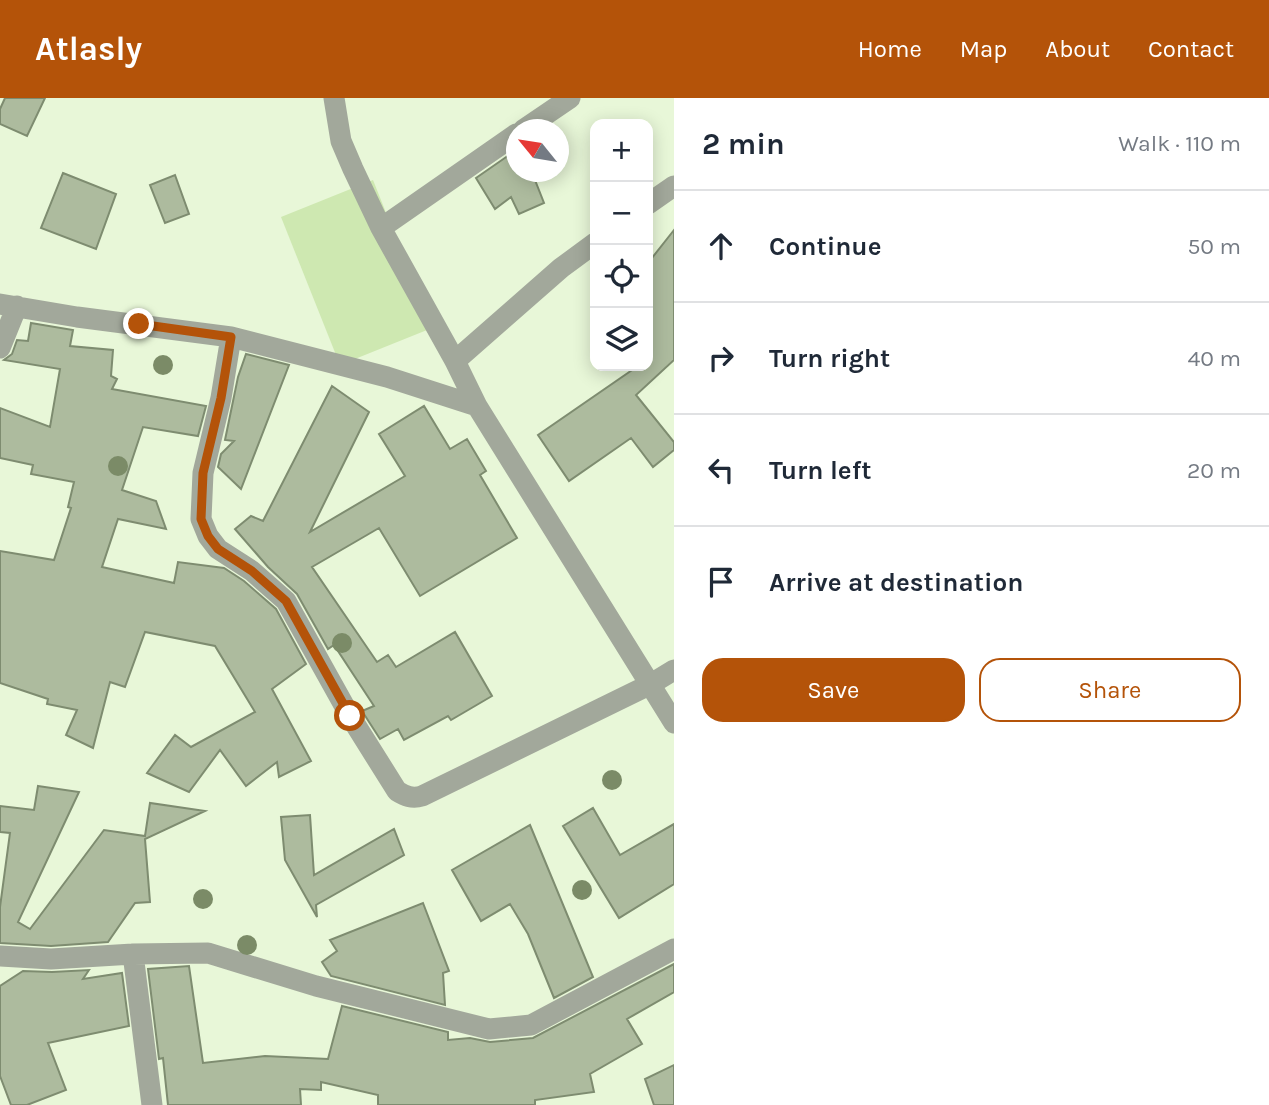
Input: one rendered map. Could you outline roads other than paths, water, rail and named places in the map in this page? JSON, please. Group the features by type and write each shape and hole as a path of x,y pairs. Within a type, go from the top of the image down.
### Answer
{"street":[{"path":"334,98 341,141 381,228 477,405 674,723"},
{"path":"539,119 570,98"},
{"path":"381,228 506,141"},
{"path":"653,201 674,186"},
{"path":"455,361 561,268 592,245"},
{"path":"0,348 9,305 231,337 387,377 477,405"},
{"path":"231,337 221,398 203,473 201,519 208,536 218,549 252,571 286,601 350,716 397,791 404,796 422,796 652,684 674,670"},
{"path":"0,956 51,960 132,954 208,953 316,986 489,1028 531,1025 674,949"},
{"path":"132,954 152,1105"}]}
